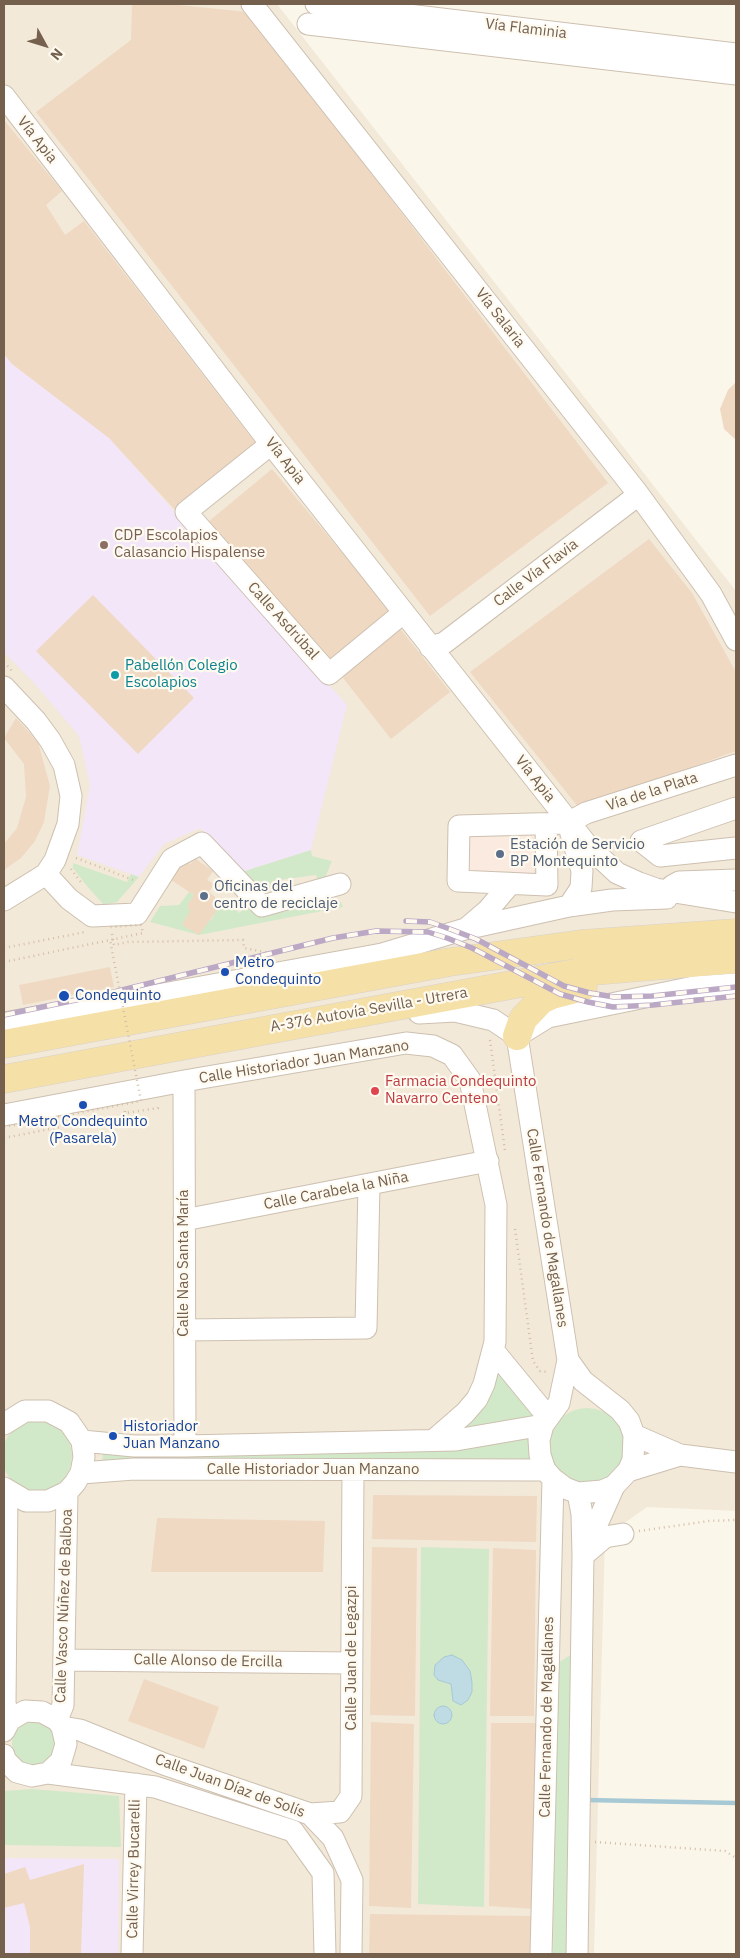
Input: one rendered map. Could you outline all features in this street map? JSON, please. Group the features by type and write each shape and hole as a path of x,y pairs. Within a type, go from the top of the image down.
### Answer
{"main road":[{"path":"4,1044 450,962 581,944 736,933"},
{"path":"517,1036 523,1020 531,1009 552,995 723,960"},
{"name":"A-376 Autovía Sevilla - Utrera","path":"4,1079 580,972 723,960"}],"street":[{"name":"Vía Salaria","path":"252,4 636,491 711,594 736,640"},
{"name":"Vía Flaminia","path":"316,4 736,54"},
{"path":"308,24 736,74"},
{"name":"Vía Apia","path":"4,96 271,444 568,823 602,861 617,873 661,895"},
{"name":"Calle Asdrúbal","path":"271,444 186,512 329,674 403,613"},
{"name":"Calle Vía Flavia","path":"430,647 444,643 633,498 636,491"},
{"path":"4,900 46,874 55,860 68,824 71,796 64,765 50,740 6,694"},
{"name":"Vía de la Plata","path":"568,823 586,813 736,765"},
{"path":"736,808 641,841 660,856 736,848"},
{"path":"546,824 548,885 458,881 459,826 568,823"},
{"name":"Vía Apia","path":"568,823 582,871 581,888 569,906"},
{"path":"46,874 69,899 92,916 108,924 137,914 172,859 202,842 262,906 340,884"},
{"path":"661,895 679,882 736,880"},
{"path":"465,929 488,910 510,884"},
{"path":"4,1024 382,954 465,929 569,906 661,895 736,902"},
{"path":"300,1023 341,1026 432,1011 455,1010 493,1020 517,1036 548,1017 694,987 736,984"},
{"name":"Calle Fernando de Magallanes","path":"517,1036 568,1360"},
{"name":"Calle Historiador Juan Manzano","path":"4,1115 184,1081 262,1064 406,1043 433,1046 452,1055 470,1080 496,1205 493,1350 484,1384 477,1399 466,1413 434,1440"},
{"name":"Calle Nao Santa María","path":"184,1081 185,1446"},
{"name":"Calle Carabela la Niña","path":"184,1220 488,1161"},
{"path":"184,1330 366,1328 369,1184"},
{"path":"493,1350 548,1418"},
{"path":"568,1360 583,1381 620,1410 629,1421 634,1435 634,1453 583,1555"},
{"path":"568,1360 564,1388 539,1440 540,1456 549,1474 565,1488 578,1493 590,1493 621,1478 680,1455"},
{"path":"548,1418 565,1403 579,1398 594,1398 608,1402"},
{"path":"4,1424 25,1411 48,1411 69,1422 82,1441 84,1457 81,1473 67,1492 48,1502 26,1501 5,1490"},
{"name":"Calle Historiador Juan Manzano","path":"82,1441 134,1446 185,1446 456,1440 548,1418"},
{"path":"634,1435 680,1455 736,1462"},
{"name":"Calle Historiador Juan Manzano","path":"81,1473 134,1469 353,1470 549,1474"},
{"name":"Calle Juan de Legazpi","path":"310,1814 340,1812 351,1796 353,1470"},
{"name":"Calle Fernando de Magallanes","path":"541,1954 549,1474"},
{"name":"Calle Vasco Núñez de Balboa","path":"5,1490 4,1658 6,1727"},
{"name":"Calle Vasco Núñez de Balboa","path":"48,1773 61,1761 66,1744 59,1724 64,1704 67,1492"},
{"path":"577,1954 583,1555 582,1514 578,1493"},
{"path":"583,1555 605,1537 623,1534"},
{"name":"Calle Alonso de Ercilla","path":"65,1660 352,1663"},
{"name":"Calle Vasco Núñez de Balboa","path":"6,1727 25,1712 42,1712 59,1724"},
{"name":"Calle Juan Díaz de Solís","path":"59,1724 80,1730 164,1764 310,1814 333,1838 352,1880 351,1954"},
{"path":"8,1767 32,1776 48,1773"},
{"name":"Calle Juan Díaz de Solís","path":"48,1773 155,1787 292,1831 323,1873 325,1954"},
{"name":"Calle Virrey Bucarelli","path":"132,1954 136,1784"}],"path":[{"path":"69,855 138,882"},
{"path":"4,962 110,940 143,933 141,925 108,924 114,944 128,942 243,940 244,948"},
{"path":"4,948 86,932"},
{"path":"4,1127 141,1101 110,940"},
{"path":"4,1138 92,1121"},
{"path":"623,1534 709,1521 736,1520"},
{"path":"579,1841 724,1851 736,1858"}],"shaded area":[{"path":"4,4 277,4 736,591 736,1511 647,1507 605,1537 594,1954 4,1954"},
{"name":"CDP Escolapios Calasancio Hispalense","path":"4,355 109,438 347,705 311,850 242,872 200,828 164,844 139,877 77,855 90,785 79,736 35,684 4,652"},
{"name":"Estación de Servicio BP Montequinto","path":"508,831 534,831 533,883 511,883 511,871 466,871 467,837 508,837"},
{"path":"4,1858 119,1859 118,1954 4,1954"}],"green space":[{"path":"311,850 312,856 332,861 322,885 319,885 316,875 272,881 267,896 242,872"},
{"path":"73,863 127,882 131,874 139,877 117,902 104,905 73,868"},
{"path":"189,892 194,895 188,907 211,920 220,904 225,900 230,901 239,913 246,907 250,907 263,915 341,902 343,907 199,935 150,922 160,906 179,905"},
{"path":"497,1362 540,1417 450,1436"},
{"path":"587,1408 601,1411 614,1419 622,1432 625,1446 622,1460 614,1473 601,1481 587,1484 573,1481 560,1473 552,1460 549,1446 552,1432 560,1419 573,1411"},
{"path":"37,1421 56,1427 66,1437 72,1456 66,1475 56,1485 37,1491 18,1485 8,1475 2,1456 8,1437 18,1427"},
{"path":"533,1433 534,1464 102,1464 103,1452"},
{"path":"421,1547 489,1549 484,1907 418,1904"},
{"path":"577,1651 572,1954 553,1954 556,1664"},
{"path":"34,1722 46,1726 52,1732 56,1744 52,1756 46,1762 34,1766 22,1762 16,1756 12,1744 16,1732 22,1726"},
{"path":"32,1789 119,1796 121,1847 4,1845 4,1791"}],"water":[{"path":"452,1655 462,1660 470,1671 472,1682 472,1692 468,1700 461,1705 453,1701 451,1684 438,1680 434,1675 435,1665 444,1657"},
{"path":"439,1706 447,1706 452,1711 450,1722 439,1724 434,1719 434,1711"}],"building":[{"path":"132,4 168,4 248,12 608,483 430,616 36,112 131,40"},
{"path":"4,120 62,191 46,205 65,235 84,221 257,445 176,511 109,438 12,364 4,354"},
{"path":"736,382 736,440 724,429 720,409 728,390"},
{"path":"272,469 395,616 331,669 208,522"},
{"path":"649,539 692,593 736,672 736,751 579,808 470,672"},
{"name":"Pabellón Colegio Escolapios","path":"93,595 194,698 138,754 36,651"},
{"path":"399,627 450,692 391,739 340,674"},
{"path":"16,718 38,742 50,786 44,822 35,841 21,858 4,870 4,844 17,828 26,797 24,764 4,738"},
{"name":"Oficinas del centro de reciclaje","path":"182,858 190,864 196,859 213,871 207,880 214,884 209,892 215,897 216,902 213,906 218,909 199,935 182,925 190,911 188,904 194,895 168,878"},
{"path":"110,967 114,987 23,1005 19,985"},
{"path":"373,1495 537,1496 536,1542 372,1539"},
{"path":"157,1518 325,1521 323,1572 151,1572"},
{"path":"372,1547 417,1548 415,1716 370,1715"},
{"path":"493,1548 536,1550 534,1716 490,1716"},
{"path":"144,1679 219,1707 204,1749 128,1721"},
{"path":"371,1722 414,1724 411,1908 369,1906"},
{"path":"491,1723 536,1723 534,1909 489,1906"},
{"path":"84,1864 81,1954 30,1954 30,1927 24,1903 4,1908 4,1874 25,1867 30,1880"},
{"path":"370,1914 532,1916 532,1954 369,1954"}],"waterway":[{"path":"586,1800 736,1803"}],"railway":[{"path":"406,921 430,922 476,939 564,986 590,993 614,997 652,996 736,987"},
{"path":"4,1015 114,992 333,938 376,931 428,932 447,938 472,948 560,994 613,1007 653,1005 736,996"}],"place":[{"name":"CDP Escolapios Calasancio Hispalense","path":"104,545"},
{"name":"Pabellón Colegio Escolapios","path":"115,675"},
{"name":"Estación de Servicio BP Montequinto","path":"500,854"},
{"name":"Oficinas del centro de reciclaje","path":"204,896"},
{"name":"Metro Condequinto","path":"225,972"},
{"name":"Condequinto","path":"64,996"},
{"name":"Farmacia Condequinto Navarro Centeno","path":"375,1091"},
{"name":"Metro Condequinto (Pasarela)","path":"83,1105"},
{"name":"Historiador Juan Manzano","path":"113,1436"}]}
